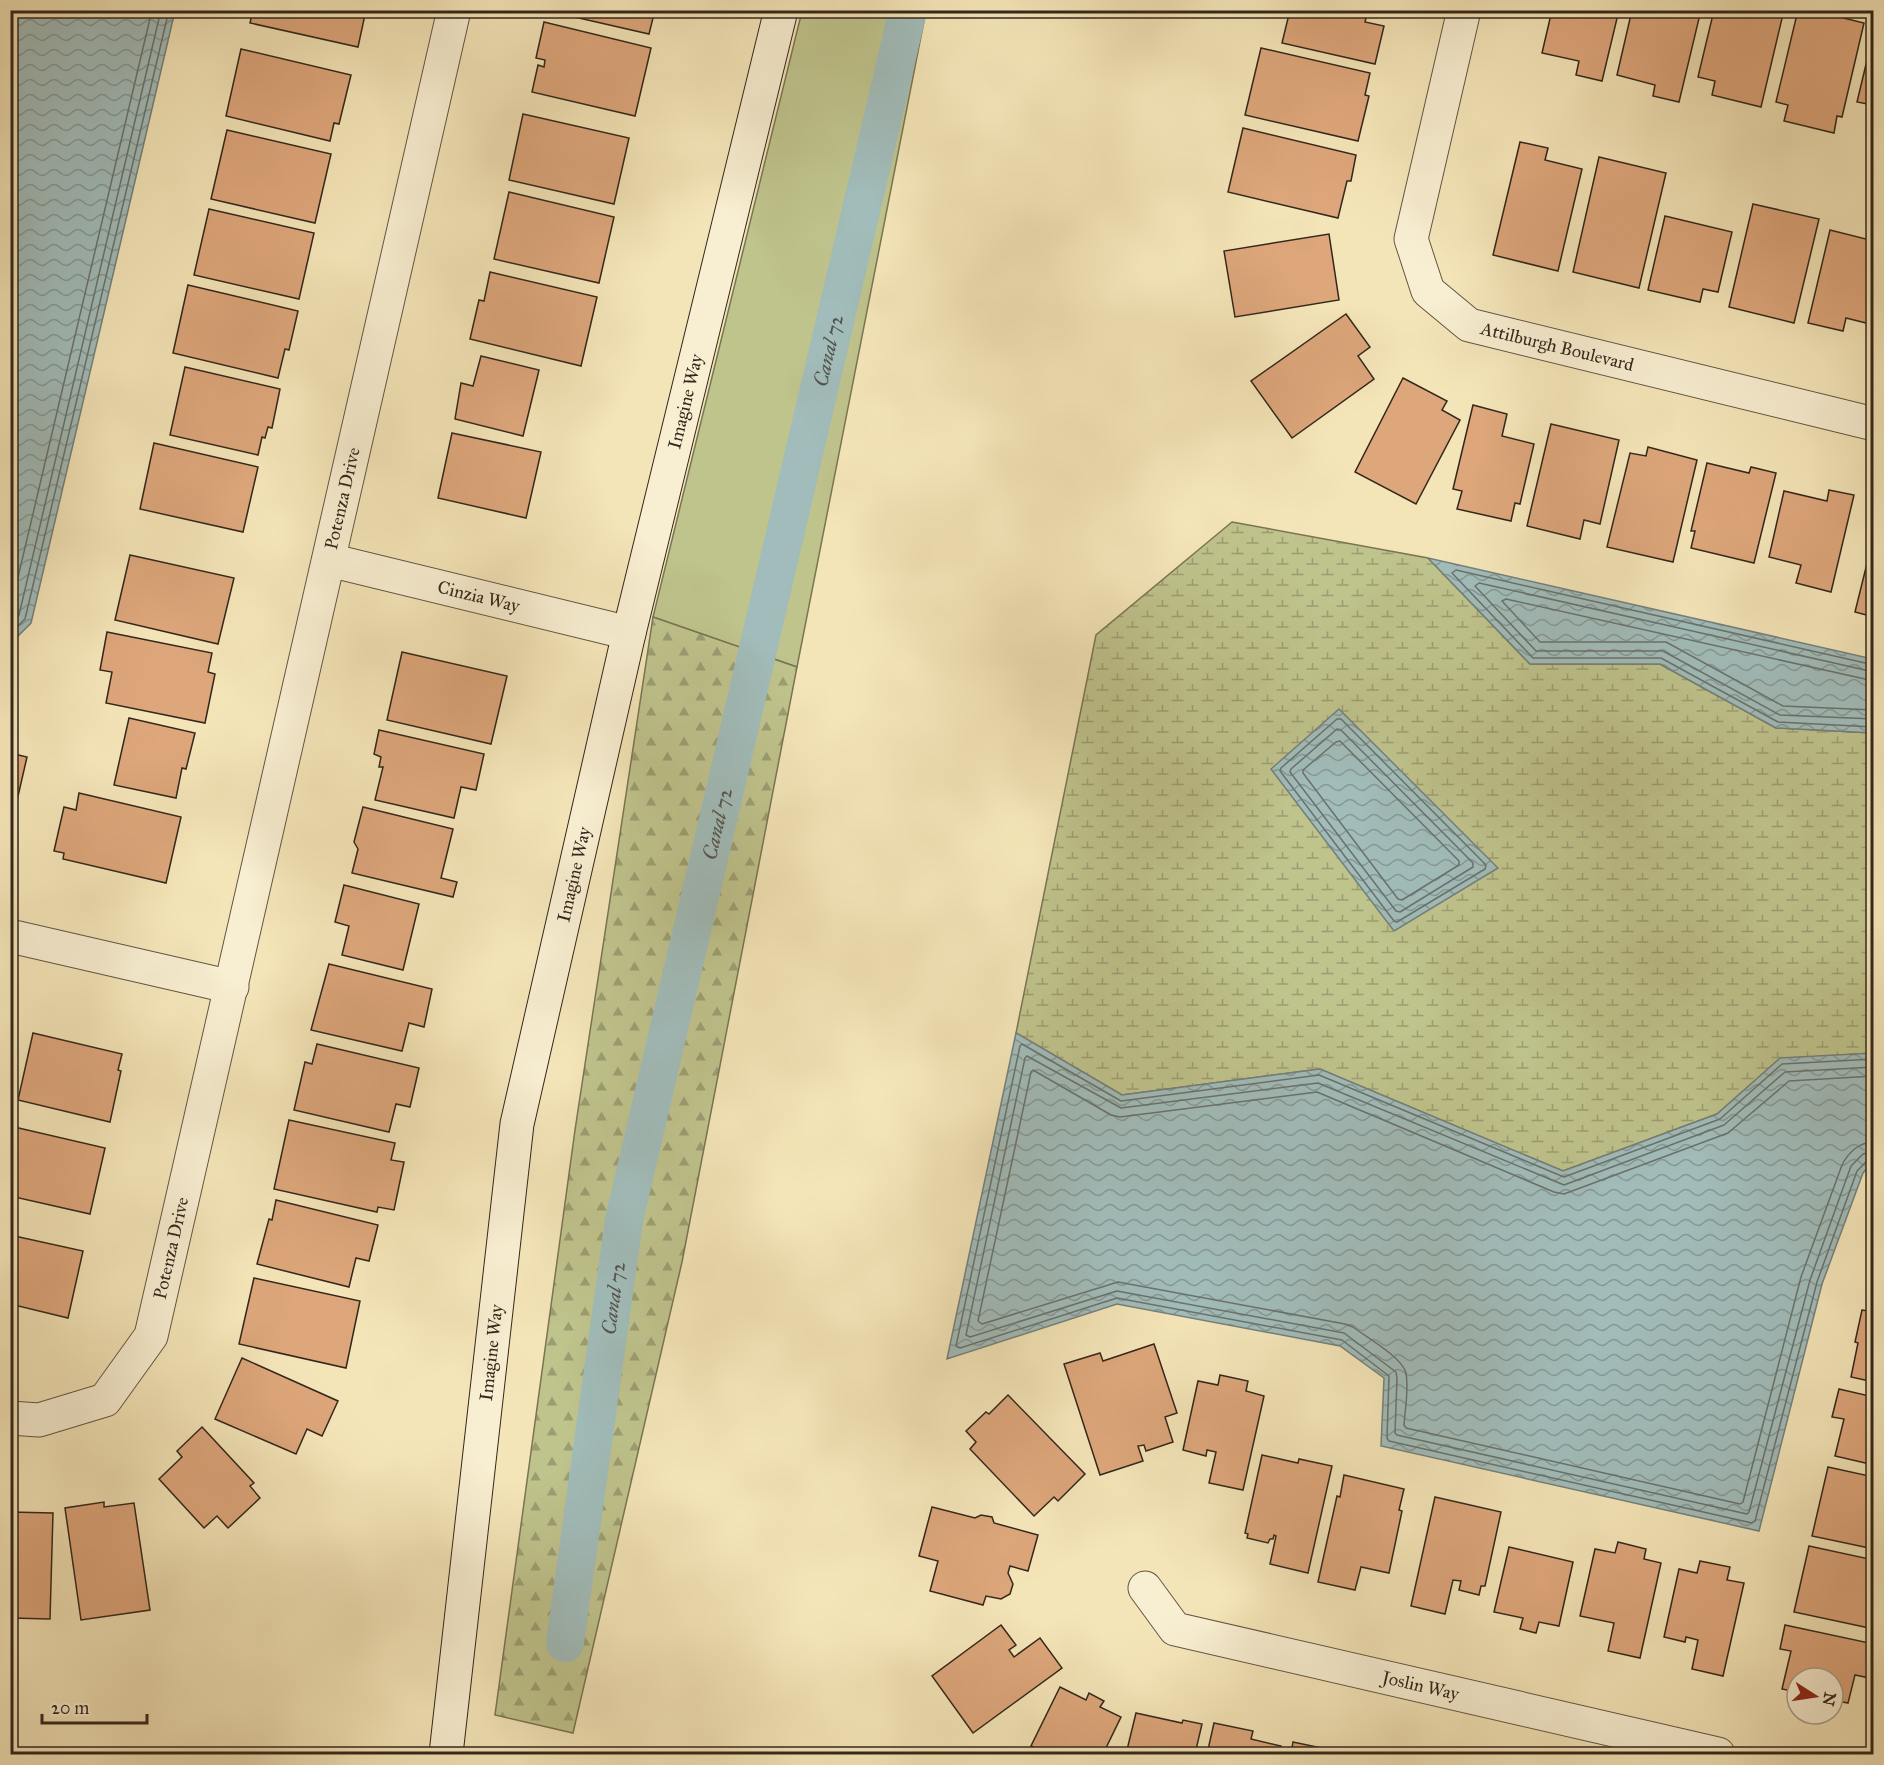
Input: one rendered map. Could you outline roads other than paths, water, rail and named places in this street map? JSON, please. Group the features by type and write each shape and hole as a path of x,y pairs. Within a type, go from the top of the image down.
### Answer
{"street":[{"name":"Potenza Drive","path":"10,1418 39,1420 105,1400 151,1336 454,10"},
{"name":"Imagine Way","path":"446,1755 517,1124 628,633 781,10"},
{"name":"Attilburgh Boulevard","path":"1464,10 1411,239 1428,291 1469,325 1874,424"},
{"name":"Cinzia Way","path":"329,560 628,633"},
{"path":"10,936 232,987"},
{"name":"Joslin Way","path":"1145,1588 1175,1629 1718,1755"}],"water":[{"path":"11,10 175,11 31,623 11,643"},
{"path":"1428,558 1873,659 1873,733 1776,728 1660,664 1530,664"},
{"path":"1339,709 1498,868 1394,931 1271,769"},
{"path":"1016,1033 1122,1095 1320,1069 1563,1171 1717,1114 1780,1058 1873,1053 1873,1162 1863,1173 1822,1284 1759,1531 1381,1446 1384,1378 1340,1346 1117,1304 947,1359"}],"waterway":[{"name":"Canal 72","path":"565,1643 624,1220 908,10"}]}
